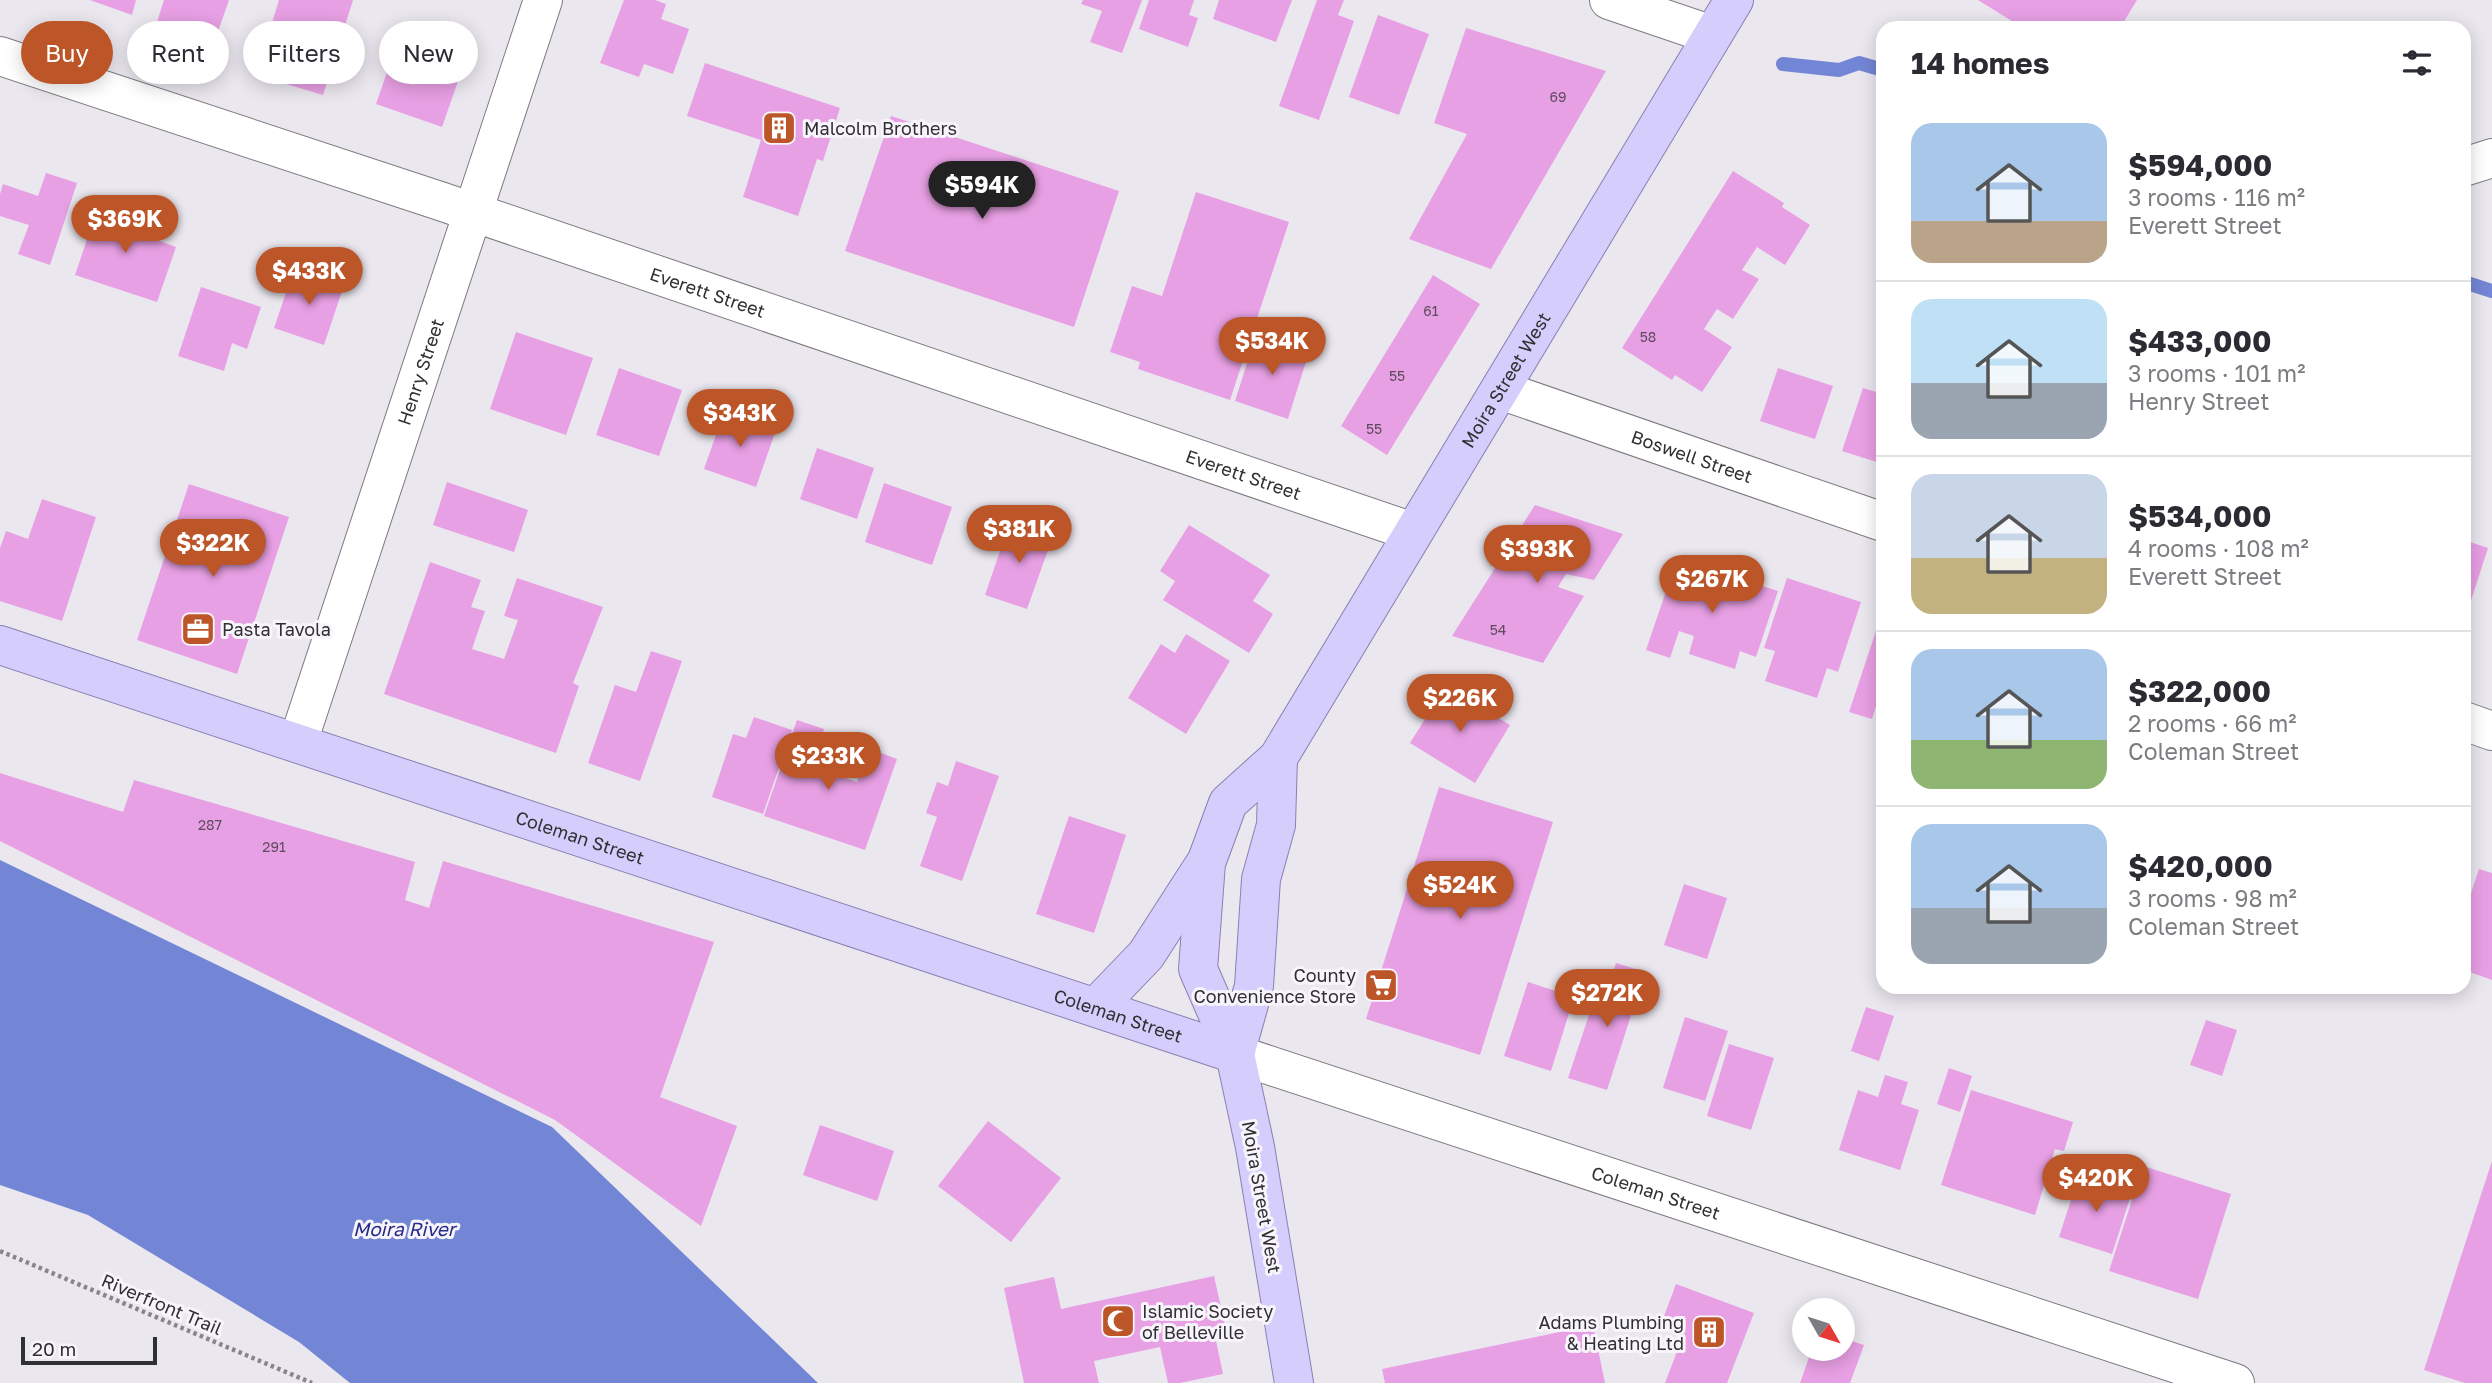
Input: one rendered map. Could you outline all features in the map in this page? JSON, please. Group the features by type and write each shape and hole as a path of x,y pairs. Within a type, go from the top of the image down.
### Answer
{"main road":[{"name":"Moira Street West","path":"1294,1383 1255,1147 1235,1054 1198,970 1206,863 1228,803 1278,758 1734,0"},
{"name":"Coleman Street","path":"0,645 1235,1054"},
{"name":"Moira Street West","path":"1235,1054 1254,986 1261,880 1276,825 1278,758"},
{"path":"1096,1007 1146,955 1206,863"}],"street":[{"name":"Henry Street","path":"298,742 543,0"},
{"path":"1609,0 1712,34"},
{"name":"Everett Street","path":"0,56 473,212 1413,533"},
{"path":"2471,165 2492,159"},
{"name":"Boswell Street","path":"1500,390 1876,520"},
{"path":"2471,724 2492,731"},
{"name":"Coleman Street","path":"1235,1054 2235,1383"}],"path":[{"name":"Riverfront Trail","path":"0,1251 312,1383"}],"water":[{"name":"Moira River","path":"0,860 552,1127 818,1383 350,1383 299,1342 88,1215 0,1185"}],"building":[{"path":"90,0 136,0 132,15"},
{"path":"164,0 229,0 222,21 157,21"},
{"path":"279,0 353,0 346,21 273,21"},
{"path":"624,0 655,0 666,4 661,19 689,29 673,74 644,64 639,77 600,63"},
{"path":"1083,0 1142,0 1122,53 1090,42 1102,11 1081,4"},
{"path":"1149,0 1194,0 1189,15 1198,18 1188,47 1139,29"},
{"path":"1219,0 1292,0 1276,42 1213,19"},
{"path":"1317,0 1344,0 1338,15 1354,21 1319,120 1279,106"},
{"path":"1978,0 2137,0 2124,21 2012,21"},
{"path":"1378,15 1429,34 1399,115 1349,97"},
{"path":"1466,28 1606,71 1491,269 1409,239 1467,134 1434,123"},
{"name":"Malcolm Brothers","path":"705,63 840,108 823,161 817,159 798,216 743,197 761,140 687,116"},
{"path":"286,84 326,84 323,95"},
{"path":"383,84 457,84 442,127 376,104"},
{"path":"891,116 1119,191 1074,327 845,251"},
{"path":"1733,171 1784,203 1782,207 1810,225 1785,265 1757,247 1742,270 1759,279 1733,319 1717,309 1704,329 1732,347 1702,392 1675,375 1672,380 1622,348"},
{"path":"46,173 77,183 50,265 18,254 29,225 0,216 3,184 38,196"},
{"path":"1196,192 1289,222 1230,400 1138,369 1140,362 1110,352 1132,286 1162,296"},
{"path":"99,204 145,220 140,234 176,247 157,302 75,275"},
{"path":"294,269 344,285 324,345 274,328"},
{"path":"1433,275 1480,304 1387,455 1341,426"},
{"path":"201,287 261,307 247,349 232,343 224,371 178,356"},
{"path":"516,332 593,358 566,435 490,409"},
{"path":"1256,335 1309,352 1288,419 1235,401"},
{"path":"619,368 682,390 659,456 596,435"},
{"path":"1778,368 1833,386 1815,439 1760,421"},
{"path":"1863,388 1876,392 1876,462 1842,451"},
{"path":"724,412 776,430 756,487 704,469"},
{"path":"817,448 874,468 857,519 800,499"},
{"path":"447,482 528,510 514,552 433,525"},
{"path":"884,483 952,507 932,565 865,542"},
{"path":"189,484 289,517 237,674 137,640"},
{"path":"42,499 96,517 62,621 0,601 0,548 6,531 28,539"},
{"path":"1535,505 1623,534 1594,580 1566,574 1558,587 1584,596 1543,663 1452,636"},
{"path":"1010,522 1053,536 1027,609 985,595"},
{"path":"1189,525 1270,575 1253,601 1273,614 1249,653 1163,600 1175,581 1160,571"},
{"path":"2471,542 2488,548 2471,600"},
{"path":"1677,559 1778,591 1756,657 1740,651 1735,669 1689,654 1694,636 1679,631 1670,658 1646,650"},
{"path":"430,562 481,580 471,607 485,611 472,649 504,659 518,620 504,616 517,578 603,607 573,683 579,686 556,753 384,694"},
{"path":"1787,578 1861,602 1838,672 1827,668 1817,698 1765,681 1775,651 1764,648"},
{"path":"1876,631 1876,706 1872,719 1849,712"},
{"path":"1186,634 1230,661 1186,734 1128,698 1161,644 1175,653"},
{"path":"651,651 682,661 640,781 588,763 615,685 636,692"},
{"path":"1446,686 1510,725 1475,783 1410,743"},
{"path":"754,717 792,730 763,814 712,797 733,734 746,738"},
{"path":"797,720 824,729 811,766 857,782 868,748 897,759 865,850 764,816"},
{"path":"956,761 999,776 962,881 920,866 937,817 926,813 937,782 948,786"},
{"path":"0,773 123,812 134,780 415,862 405,900 429,908 443,861 714,942 660,1097 737,1126 701,1226 555,1120 0,841"},
{"path":"1439,787 1553,822 1480,1055 1366,1019"},
{"path":"1069,816 1126,835 1094,933 1036,914"},
{"path":"2479,869 2492,873 2492,980 2471,972 2471,893"},
{"path":"1684,884 1727,898 1707,959 1664,945"},
{"path":"1616,963 1645,972 1607,1090 1568,1078 1592,1006 1601,1009"},
{"path":"1528,982 1574,997 1551,1071 1504,1056"},
{"path":"1866,1007 1894,1016 1879,1061 1851,1051"},
{"path":"1685,1017 1728,1031 1705,1101 1663,1088"},
{"path":"2206,1020 2237,1030 2222,1076 2190,1065"},
{"path":"1729,1044 1774,1058 1751,1130 1707,1116"},
{"path":"1949,1068 1972,1076 1960,1112 1937,1104"},
{"path":"1885,1075 1908,1082 1901,1104 1919,1110 1900,1170 1839,1150 1858,1090 1878,1097"},
{"path":"1971,1090 2073,1122 2064,1151 2055,1149 2035,1215 1941,1185"},
{"path":"988,1121 1061,1178 1011,1242 938,1186"},
{"path":"820,1125 894,1151 877,1201 803,1175"},
{"path":"2492,1161 2492,1383 2465,1383 2424,1370"},
{"path":"2143,1166 2231,1194 2198,1299 2109,1271"},
{"path":"2079,1175 2132,1192 2112,1254 2059,1237"},
{"name":"Islamic Society of Belleville","path":"1214,1276 1227,1334 1215,1336 1223,1374 1168,1383 1160,1347 1094,1361 1099,1383 1024,1383 1004,1288 1054,1277 1061,1309"},
{"name":"Adams Plumbing & Heating Ltd","path":"1676,1284 1754,1313 1727,1383 1665,1383 1683,1336 1660,1327"},
{"path":"1593,1325 1605,1383 1385,1383 1382,1369"},
{"path":"1855,1342 1864,1345 1850,1383 1800,1383 1807,1362 1855,1362"}],"waterway":[{"path":"1783,64 1839,70 1859,63 1876,68"},
{"path":"2471,284 2492,291"}],"place":[{"name":"Malcolm Brothers","path":"779,128"},
{"name":"Pasta Tavola","path":"198,629"},
{"name":"County Convenience Store","path":"1381,985"},
{"name":"Islamic Society of Belleville","path":"1118,1321"},
{"name":"Adams Plumbing & Heating Ltd","path":"1709,1332"}]}
